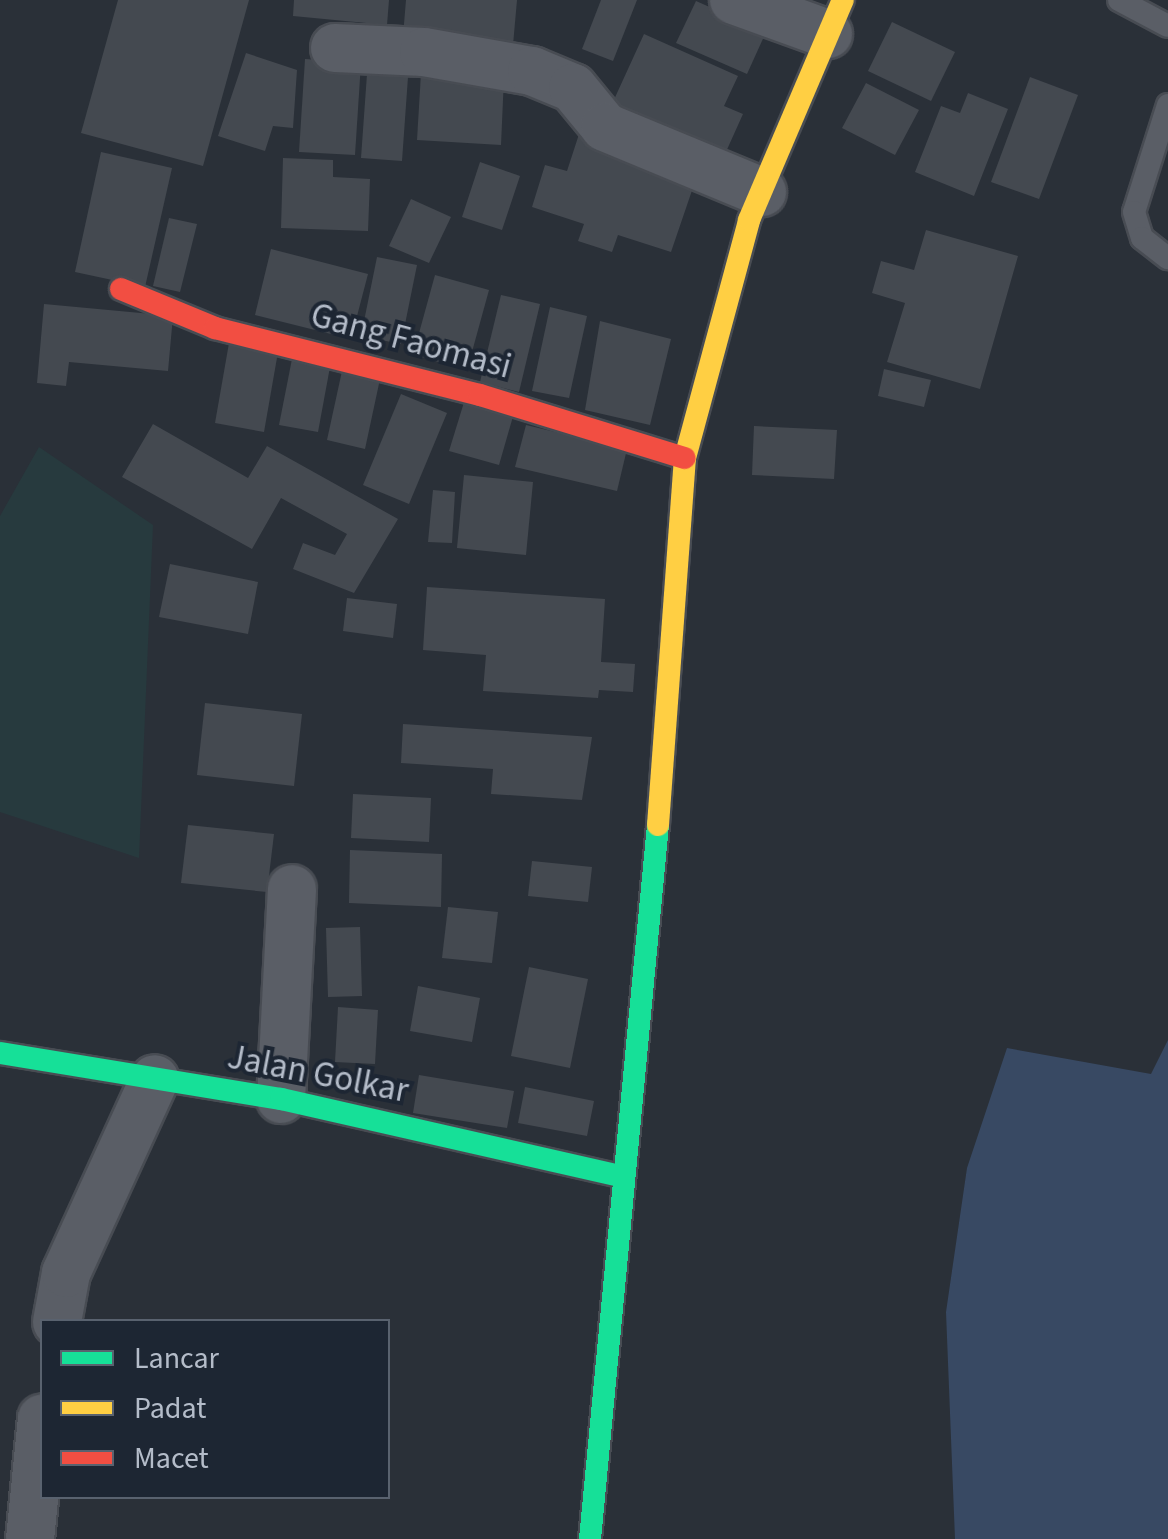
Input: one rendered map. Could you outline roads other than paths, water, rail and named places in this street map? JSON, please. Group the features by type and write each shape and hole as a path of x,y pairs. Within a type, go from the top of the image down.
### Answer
{"main road":[{"path":"590,1539 620,1176 656,853 684,458 723,303 762,192 836,17"},
{"name":"Gang Faomasi","path":"121,288 216,328 480,394 684,458"},
{"name":"Jalan Golkar","path":"0,1053 280,1099 620,1176"}],"street":[{"path":"734,0 836,17"},
{"path":"335,48 424,52 532,70 572,88 605,127 762,192"},
{"path":"280,1099 292,889"},
{"path":"58,1319 66,1273 155,1079"},
{"path":"30,1539 40,1438"}],"lane":[{"path":"1119,0 1168,26"},
{"path":"1168,105 1134,212 1142,238 1168,258"}],"water":[{"path":"1168,1040 1168,1539 955,1539 946,1312 967,1168 1007,1048 1151,1074"}]}
